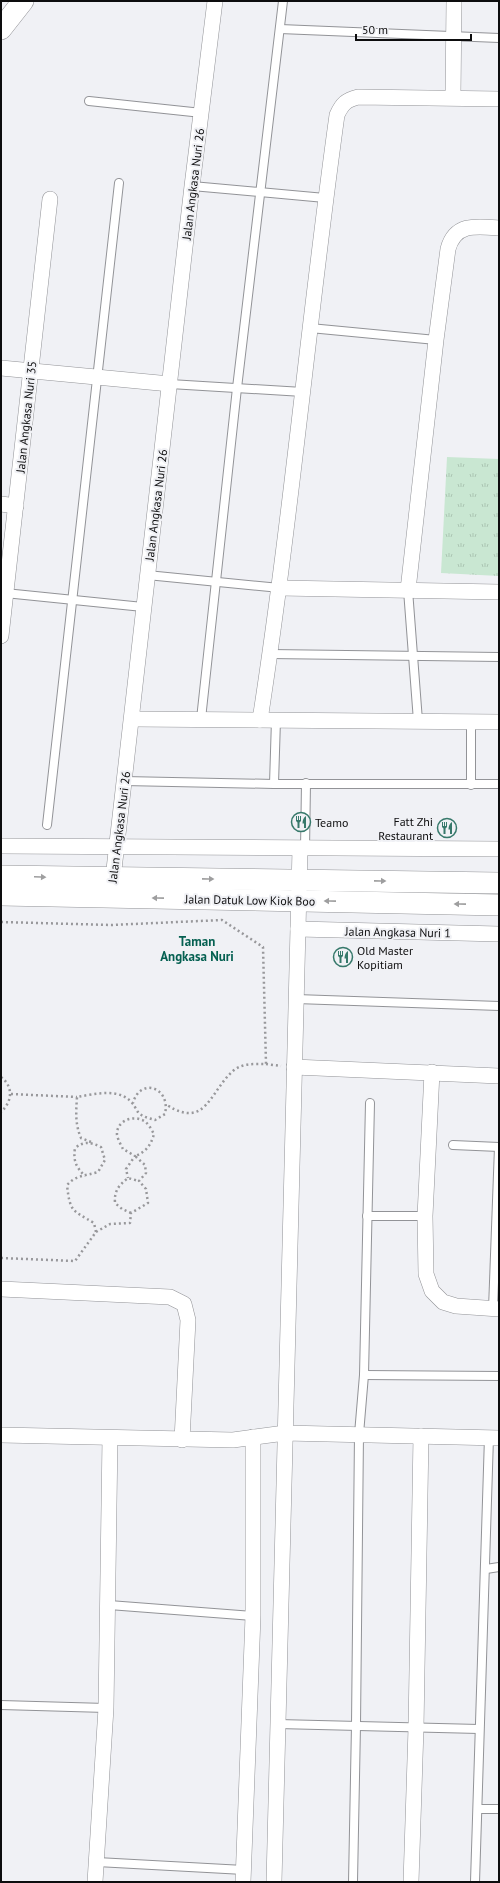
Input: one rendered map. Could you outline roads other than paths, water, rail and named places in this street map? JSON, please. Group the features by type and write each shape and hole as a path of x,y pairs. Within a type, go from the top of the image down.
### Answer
{"main road":[{"path":"1,28 24,1"},
{"name":"Jalan Datuk Low Kiok Boo","path":"1,876 111,888 298,900 499,905"},
{"name":"Jalan Datuk Low Kiok Boo","path":"1,895 111,888 299,880 499,883"}],"street":[{"name":"Jalan Angkasa Nuri 26","path":"111,888 132,719 147,575 192,186 215,1"},
{"path":"453,97 454,1"},
{"path":"260,720 280,588 336,115 342,105 349,99 358,97 453,97 499,99"},
{"name":"Jalan Angkasa Nuri 35","path":"1,636 5,592 8,505 31,372 50,199"},
{"path":"408,590 436,340 451,238 466,228 478,226 499,228"},
{"path":"1,368 170,384"},
{"path":"280,588 499,592"},
{"path":"132,719 499,722"},
{"path":"1,846 499,849"},
{"path":"274,1882 298,900 303,849"},
{"name":"Jalan Angkasa Nuri 1","path":"298,930 499,934"},
{"path":"294,1068 432,1072 499,1076"},
{"path":"432,1072 426,1216 426,1274 432,1291 443,1302 456,1306 496,1309"},
{"path":"1,1289 170,1297 184,1304 188,1320 182,1440"},
{"path":"1,1435 182,1440 233,1440 285,1433 494,1438"},
{"path":"411,1882 416,1728 421,1436"},
{"path":"243,1876 253,1616 254,1437"},
{"path":"96,1882 106,1708 109,1605 110,1438"}],"lane":[{"path":"201,719 214,582 283,1"},
{"path":"280,29 499,38"},
{"path":"89,101 202,113"},
{"path":"47,825 73,599 96,377 119,183"},
{"path":"192,186 325,198"},
{"path":"310,328 436,340"},
{"path":"170,384 303,392"},
{"path":"147,575 280,588"},
{"path":"408,590 418,721"},
{"path":"5,592 144,607"},
{"path":"270,654 499,657"},
{"path":"274,784 276,720"},
{"path":"471,722 471,785"},
{"path":"124,781 274,784 499,784"},
{"path":"303,849 306,783"},
{"path":"296,999 499,1006"},
{"path":"353,1882 359,1434 364,1375 370,1103"},
{"path":"453,1145 499,1147 496,1309"},
{"path":"367,1216 426,1216"},
{"path":"364,1375 499,1376"},
{"path":"475,1882 479,1729 486,1569 494,1438"},
{"path":"486,1569 499,1567"},
{"path":"109,1605 253,1616"},
{"path":"1,1705 106,1708"},
{"path":"278,1724 479,1729"},
{"path":"478,1809 499,1809"},
{"path":"97,1862 243,1876"}],"place":[{"name":"Teamo","path":"301,822"},
{"name":"Fatt Zhi Restaurant","path":"447,828"},
{"name":"Old Master Kopitiam","path":"343,957"}],"district":[{"name":"Taman Angkasa Nuri","path":"197,948"}]}
